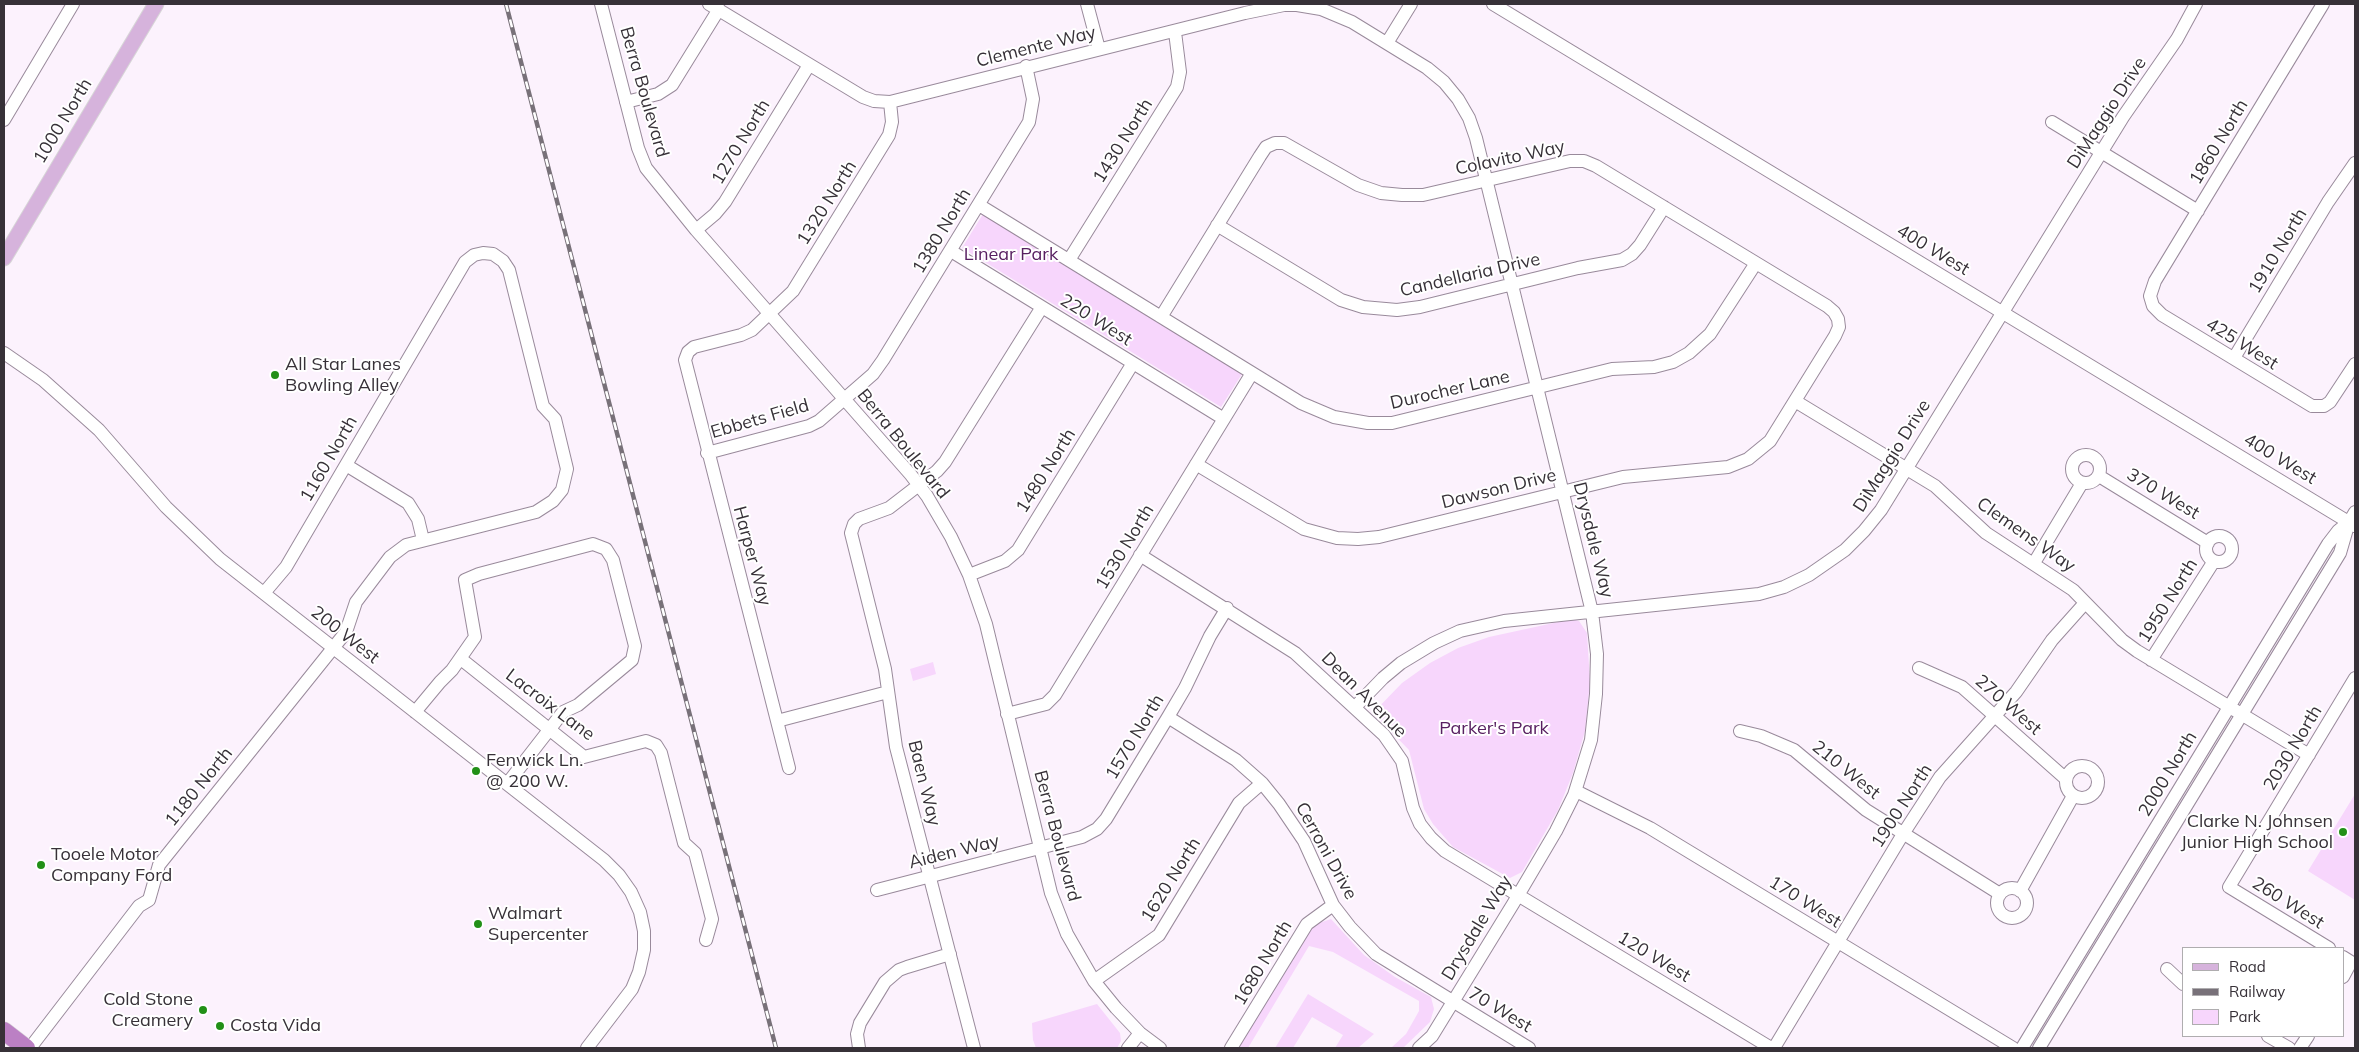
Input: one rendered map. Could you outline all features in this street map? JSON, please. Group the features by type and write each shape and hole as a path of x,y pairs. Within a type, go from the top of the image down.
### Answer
{"highway":[{"path":"4,1031 28,1048"}],"main road":[{"name":"1000 North","path":"4,258 156,4"}],"street":[{"path":"4,120 73,4"},
{"name":"Berra Boulevard","path":"601,4 626,102 646,168 696,230 919,485 951,537 969,575 986,624 1051,893 1071,942 1094,981 1128,1022 1160,1048"},
{"path":"1087,4 1099,49"},
{"path":"1387,43 1411,4"},
{"name":"400 West","path":"1493,4 2002,312 2353,520"},
{"name":"DiMaggio Drive","path":"1355,707 1394,668 1421,650 1446,637 1497,622 1746,597 1772,591 1796,582 1828,563 1855,541 1881,510 2122,117 2177,39 2196,4"},
{"name":"1860 North","path":"2151,301 2150,291 2155,282 2323,4"},
{"name":"Clemente Way","path":"714,7 863,97 874,101 890,102 1026,66 1175,32 1244,8 1284,5 1321,8 1347,19 1387,43"},
{"path":"626,102 658,94 672,85 714,7"},
{"name":"1430 North","path":"1069,260 1177,87 1180,64 1175,32"},
{"name":"Drysdale Way","path":"1387,43 1436,74 1458,99 1473,128 1592,612 1596,654 1595,709 1591,740 1576,791 1556,832 1432,1036 1419,1048"},
{"name":"1270 North","path":"696,230 715,214 725,202 809,65"},
{"name":"1380 North","path":"845,399 873,374 883,360 1026,128 1032,114 1033,92 1026,66"},
{"name":"1320 North","path":"688,352 694,347 747,333 793,291 886,140 892,122 890,102"},
{"path":"2052,122 2198,212"},
{"name":"Colavito Way","path":"1217,226 1266,147 1275,143 1284,143 1292,146 1358,185 1391,194 1423,195 1570,161 1584,161 1827,306 1834,312 1838,320"},
{"name":"1910 North","path":"2234,358 2328,202 2355,162"},
{"name":"Durocher Lane","path":"979,205 1301,403 1322,413 1345,420 1368,423 1392,423 1612,369 1654,367 1681,358 1697,348 1710,334 1756,263"},
{"name":"Candellaria Drive","path":"1217,226 1331,295 1363,307 1386,310 1408,309 1578,268 1622,260 1632,254 1640,245 1664,207"},
{"path":"1161,317 1217,226"},
{"name":"220 West","path":"951,251 1224,419"},
{"name":"1160 North","path":"264,593 286,567 465,262 483,253 492,254"},
{"name":"1180 North","path":"28,1048 134,913 149,900 159,865 348,628 356,602 390,558 406,545 542,509 558,496 567,469 555,419 543,406 509,270 503,261 492,254"},
{"name":"425 West","path":"2151,301 2162,314 2303,402 2316,407 2334,398 2355,364"},
{"path":"919,485 937,471 954,451 1042,307"},
{"name":"Dawson Drive","path":"1196,464 1294,524 1320,534 1347,539 1379,537 1623,477 1718,470 1738,464 1756,454 1770,441 1835,336 1839,327 1838,320"},
{"name":"Harper Way","path":"688,352 685,368 789,768"},
{"name":"200 West","path":"4,353 44,380 99,430 197,538 264,593 604,860 619,875 631,892 640,912 644,931 644,950 639,972 632,989 587,1048"},
{"name":"1480 North","path":"969,575 1005,561 1018,550 1133,363"},
{"name":"1530 North","path":"1007,714 1046,704 1055,695 1252,373"},
{"name":"Ebbets Field","path":"707,453 808,426 820,421 845,399"},
{"name":"Clemens Way","path":"1795,401 1935,486 1986,533 2066,585 2122,640 2151,660 2308,755"},
{"path":"2081,456 2093,456 2098,461 2101,469 2099,476 2090,483 2082,483 2075,479 2072,468 2075,460 2081,456"},
{"path":"346,465 408,503 418,519 423,540"},
{"name":"370 West","path":"2099,476 2208,543"},
{"path":"2034,563 2082,483"},
{"name":"Baen Way","path":"919,485 889,508 866,516 854,524 851,533 885,669 896,747 974,1048"},
{"name":"2000 North","path":"2022,1048 2328,544 2338,531 2353,520"},
{"name":"2000 North","path":"2039,1048 2340,553 2353,520"},
{"path":"2220,536 2229,541 2232,547 2232,554 2221,563 2214,561 2207,553 2208,543 2213,538 2220,536"},
{"path":"415,712 461,660 475,638 465,580 479,574 594,544 606,549 613,560 635,654 628,665 578,705 563,712 507,784"},
{"name":"Dean Avenue","path":"1140,555 1227,608 1295,653 1384,735 1397,752 1405,771 1413,808 1420,824 1431,838 1445,851 1518,895"},
{"name":"1950 North","path":"2151,660 2214,561"},
{"name":"1900 North","path":"1773,1048 1903,834 1940,777 2024,680 2052,640 2085,603"},
{"name":"1570 North","path":"1040,848 1087,835 1102,824 1185,688 1210,636 1227,608"},
{"name":"Lacroix Lane","path":"461,660 584,757 646,741 656,744 661,753 684,843 695,853 705,891 712,919 706,940"},
{"name":"270 West","path":"1919,668 1957,684 2066,779"},
{"name":"2030 North","path":"2229,887 2355,678"},
{"path":"777,721 888,692"},
{"name":"Cerroni Drive","path":"1168,717 1229,755 1262,783 1280,804 1304,841 1333,905 1350,927 1376,954 1452,1002"},
{"name":"210 West","path":"1740,731 1761,736 1794,750 1855,802 2000,894"},
{"path":"2081,766 2090,769 2097,776 2098,786 2092,795 2083,798 2073,796 2067,788 2066,779 2072,770 2081,766"},
{"name":"1620 North","path":"1094,981 1159,935 1239,803 1262,783"},
{"name":"170 West","path":"1576,791 1650,828 2013,1048"},
{"path":"2020,891 2073,796"},
{"name":"Aiden Way","path":"877,890 1040,848"},
{"name":"260 West","path":"2229,887 2327,947"},
{"path":"2008,889 2020,891 2026,898 2027,908 2021,915 2012,918 2003,916 1998,908 2000,894 2008,889"},
{"name":"120 West","path":"1518,895 1773,1048"},
{"name":"1680 North","path":"1231,1048 1307,924 1333,905"},
{"path":"859,1048 857,1034 860,1023 885,982 899,970 950,954"},
{"path":"2344,973 2347,960"},
{"path":"2167,969 2182,983"},
{"name":"70 West","path":"1452,1002 1529,1048"},
{"path":"1128,1048 1140,1033"},
{"path":"2270,1037 2289,1048"},
{"path":"2300,1048 2307,1037"}],"green space":[{"name":"Linear Park","path":"983,214 1242,374 1221,407 962,248"},
{"name":"Parker's Park","path":"1572,619 1579,621 1587,633 1590,682 1585,731 1573,773 1558,810 1522,872 1510,878 1453,847 1433,824 1424,809 1409,750 1373,713 1402,683 1430,663 1458,648 1489,637"},
{"path":"933,662 936,674 913,681 910,669"},
{"name":"Clarke N. Johnsen Junior High School","path":"2355,794 2355,900 2308,871"},
{"path":"1331,919 1364,955 1395,977 1431,997 1434,1009 1430,1022 1403,1048 1391,1048 1406,1034 1419,1011 1419,1001 1333,952 1309,946 1248,1048 1237,1048 1308,932 1316,924"},
{"path":"1308,994 1374,1034 1358,1048 1335,1048 1343,1035 1312,1017 1293,1048 1275,1048"},
{"path":"1097,1004 1120,1033 1121,1041 1117,1048 1036,1048 1033,1040 1032,1023"}],"railway":[{"path":"506,4 776,1048"}],"place":[{"name":"All Star Lanes Bowling Alley","path":"275,375"},
{"name":"Fenwick Ln. @ 200 W.","path":"476,771"},
{"name":"Clarke N. Johnsen Junior High School","path":"2343,832"},
{"name":"Tooele Motor Company Ford","path":"41,865"},
{"name":"Walmart Supercenter","path":"478,924"},
{"name":"Cold Stone Creamery","path":"203,1010"},
{"name":"Costa Vida","path":"220,1026"}]}
